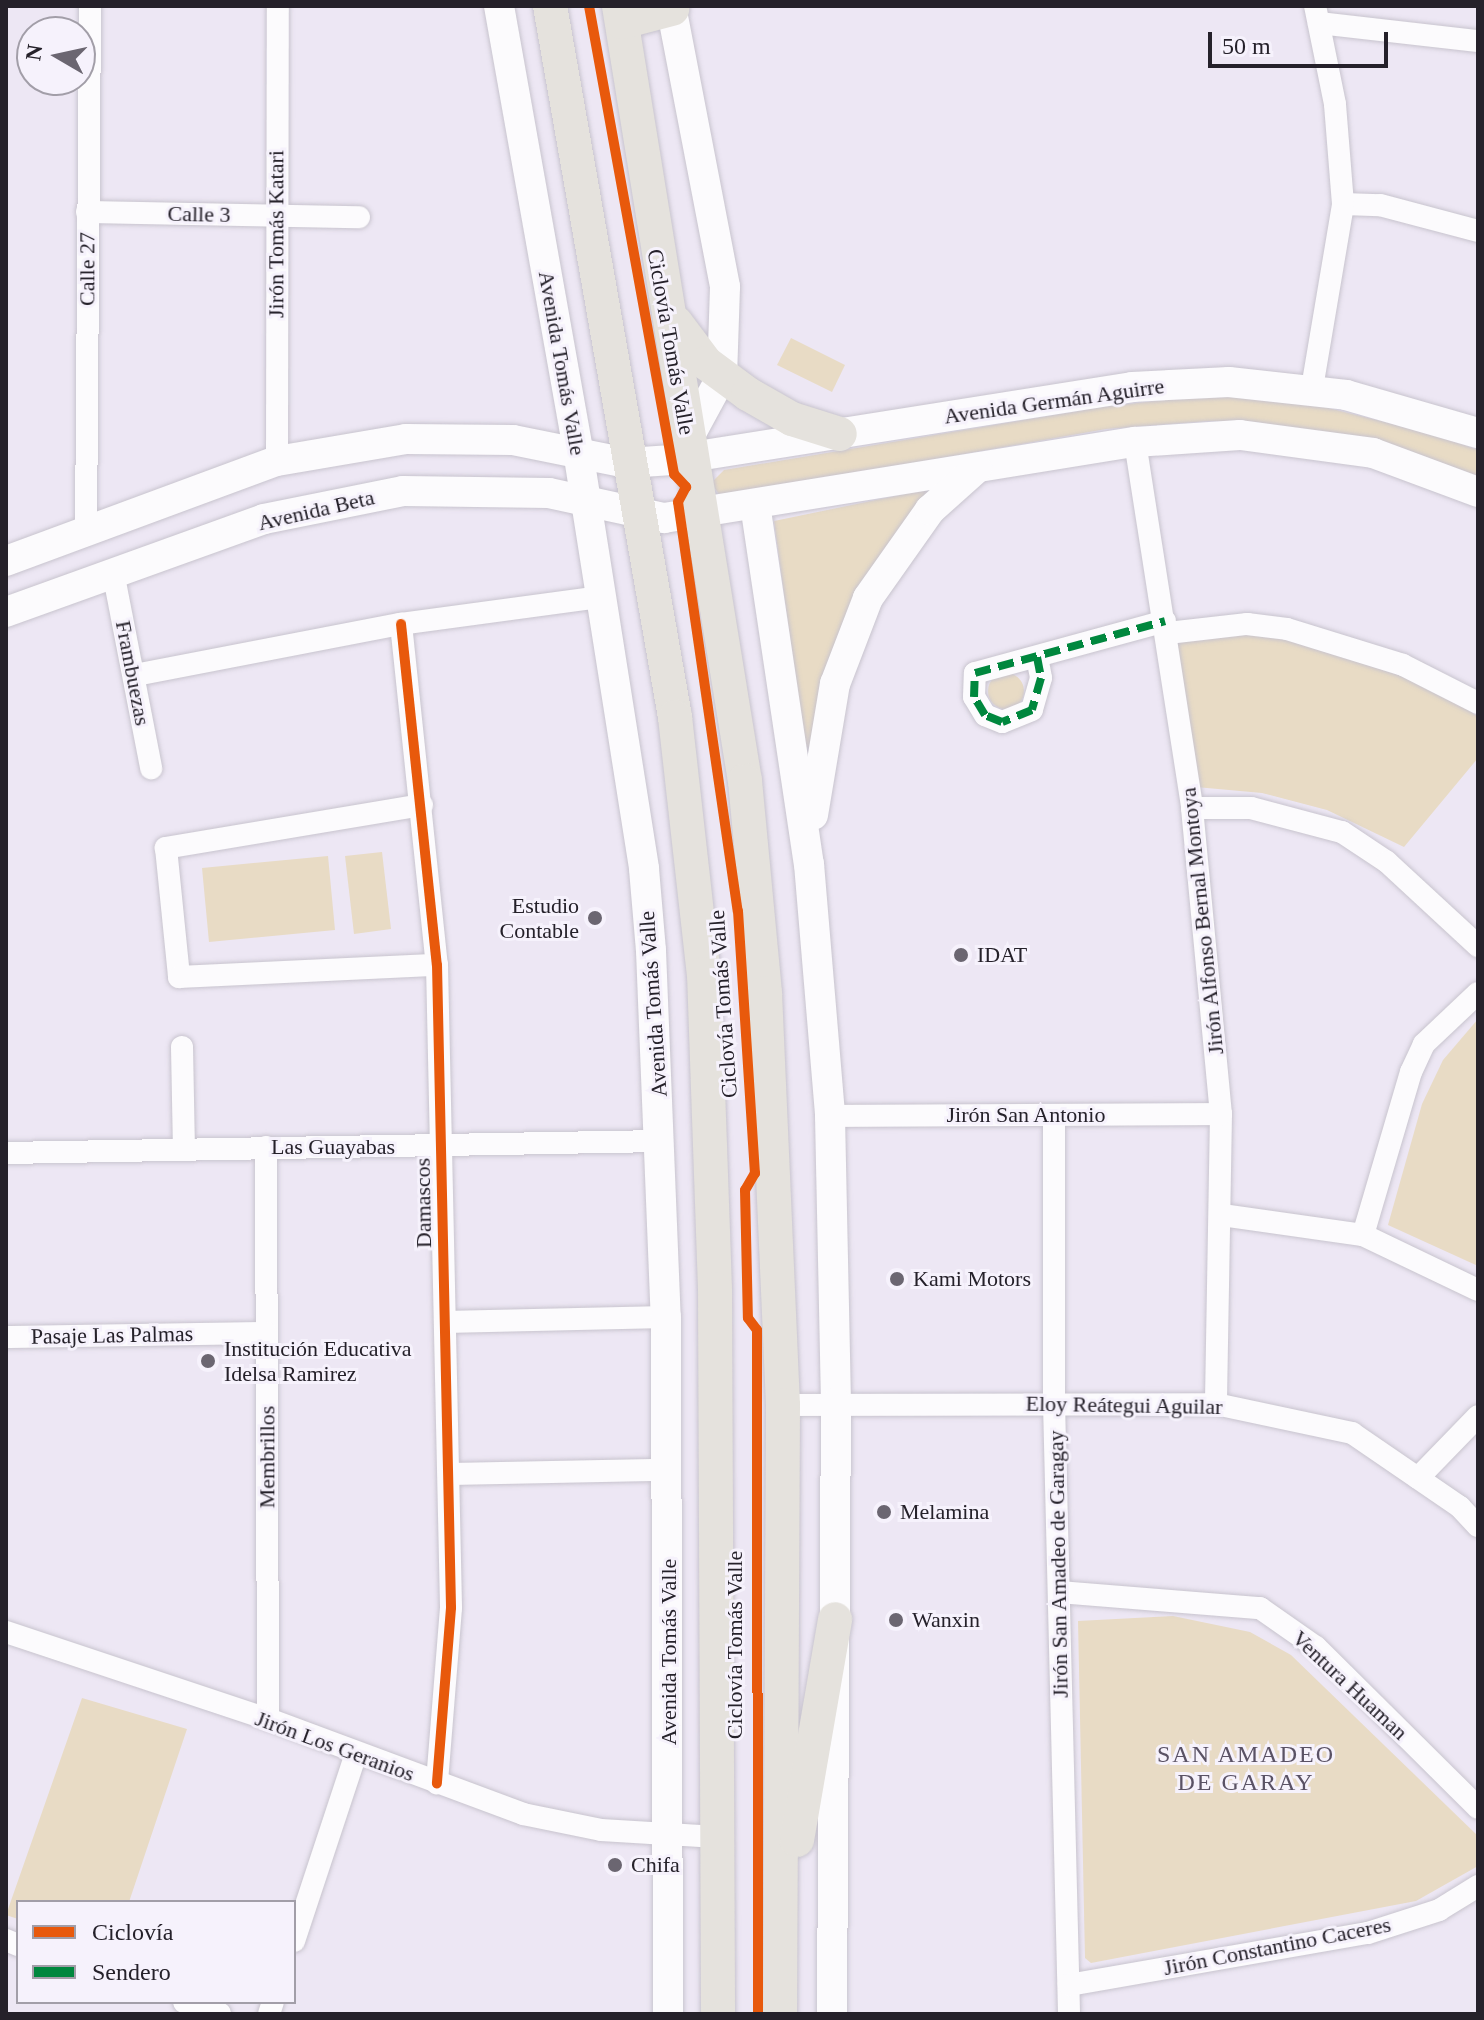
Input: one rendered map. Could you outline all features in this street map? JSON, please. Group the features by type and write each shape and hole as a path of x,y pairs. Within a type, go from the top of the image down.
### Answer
{"main road":[{"name":"Avenida Tomás Valle","path":"499,6 578,451 644,869 659,1054 666,1317 670,1836 668,2014"},
{"path":"550,6 627,463 675,717 704,974 715,1289 718,2014"},
{"path":"691,448 722,376 725,287 672,8 620,14 672,315 691,448 754,866 771,1098 783,1405 780,2014"},
{"path":"672,315 698,354 722,376 777,412 840,434"},
{"name":"Avenida Germán Aguirre","path":"627,463 691,448 840,434 1132,387 1229,382 1312,388 1478,433"},
{"path":"637,515 701,514 1135,442 1194,436 1282,438 1373,453 1478,492"},
{"path":"6,561 277,461 352,446 449,437 513,440 627,463"},
{"path":"809,864 815,794 835,684 868,598 930,510 977,468"},
{"name":"Avenida Beta","path":"6,612 114,577 264,519 403,491 500,489 584,497 637,515"},
{"path":"755,504 809,864 830,1116 836,1403 832,2014"},
{"path":"780,1939 835,1619"}],"street":[{"name":"Calle 27","path":"86,532 90,6"},
{"name":"Jirón Tomás Katari","path":"277,461 275,215 278,6"},
{"path":"1312,388 1343,204 1335,104 1317,14 1478,41"},
{"path":"1343,204 1380,205 1478,231"},
{"name":"Calle 3","path":"87,212 359,217"},
{"name":"Jirón Alfonso Bernal Montoya","path":"1135,442 1192,808 1221,1114 1222,1215 1216,1404"},
{"name":"Frambuezas","path":"114,577 151,768"},
{"path":"135,675 401,624 601,597"},
{"name":"Damascos","path":"401,624 437,965 449,1474 449,1666 437,1783"},
{"path":"1037,657 1166,627 1247,624 1287,629 1403,665 1478,703"},
{"path":"422,805 166,848 179,977 437,965"},
{"path":"1192,808 1273,812 1342,832 1387,862 1478,946"},
{"path":"1363,1235 1411,1072 1424,1044 1478,993"},
{"path":"182,1047 184,1149"},
{"name":"Jirón San Antonio","path":"830,1116 1221,1114"},
{"name":"Jirón San Amadeo de Garagay","path":"1054,1115 1054,1403 1069,2014"},
{"name":"Las Guayabas","path":"6,1153 660,1141"},
{"name":"Membrillos","path":"266,1147 268,1719"},
{"path":"1222,1215 1363,1235 1478,1290"},
{"path":"445,1322 666,1317"},
{"name":"Pasaje Las Palmas","path":"6,1337 266,1333"},
{"name":"Eloy Reátegui Aguilar","path":"783,1405 1216,1404 1352,1433 1418,1478 1478,1526"},
{"path":"1418,1478 1478,1416"},
{"path":"449,1474 667,1470"},
{"name":"Ventura Huaman","path":"1059,1592 1260,1608 1316,1647 1478,1808"},
{"name":"Jirón Los Geranios","path":"6,1632 268,1719 356,1754 564,1825 670,1836 717,1837"},
{"path":"296,1935 356,1754"},
{"name":"Jirón Constantino Caceres","path":"1069,1985 1368,1933 1439,1910 1478,1886"},
{"path":"190,2004 220,2014"}],"shaded area":[{"path":"791,338 845,365 832,392 777,365"},
{"path":"1208,395 1312,404 1433,434 1478,450 1478,476 1425,457 1257,422 1209,421 1106,429 721,497 711,483 724,470 1102,407"},
{"path":"929,489 811,747 805,748 774,521"},
{"path":"1176,633 1281,636 1440,689 1478,717 1478,758 1404,847 1327,810 1262,793 1196,787"},
{"path":"1006,673 1018,679 1024,691 1018,703 1006,709 994,703 988,691 994,679"},
{"path":"382,852 391,929 354,934 345,856"},
{"path":"328,856 335,930 209,942 202,868"},
{"path":"1478,1019 1478,1266 1388,1225 1422,1104 1443,1060"},
{"path":"1173,1616 1250,1632 1291,1655 1478,1836 1478,1866 1416,1901 1091,1963 1085,1958 1078,1621"},
{"path":"82,1698 187,1729 130,1900 16,1900 16,1918 6,1915"}],"marked path":[{"path":"1037,657 1041,678 1032,710 1002,722 985,715 974,697 975,673 1165,621"}],"cycle path":[{"name":"Ciclovía Tomás Valle","path":"589,6 674,474 686,487 678,502 738,911 755,1173 745,1190 748,1318 757,1330 758,2014"},
{"path":"401,624 437,965 451,1608 437,1783"}],"place":[{"name":"Estudio Contable","path":"595,918"},
{"name":"IDAT","path":"961,955"},
{"name":"Kami Motors","path":"897,1279"},
{"name":"Institución Educativa Idelsa Ramirez","path":"208,1361"},
{"name":"Melamina","path":"884,1512"},
{"name":"Wanxin","path":"896,1620"},
{"name":"Chifa","path":"615,1865"}],"district":[{"name":"SAN AMADEO DE GARAY","path":"1246,1769"}]}
